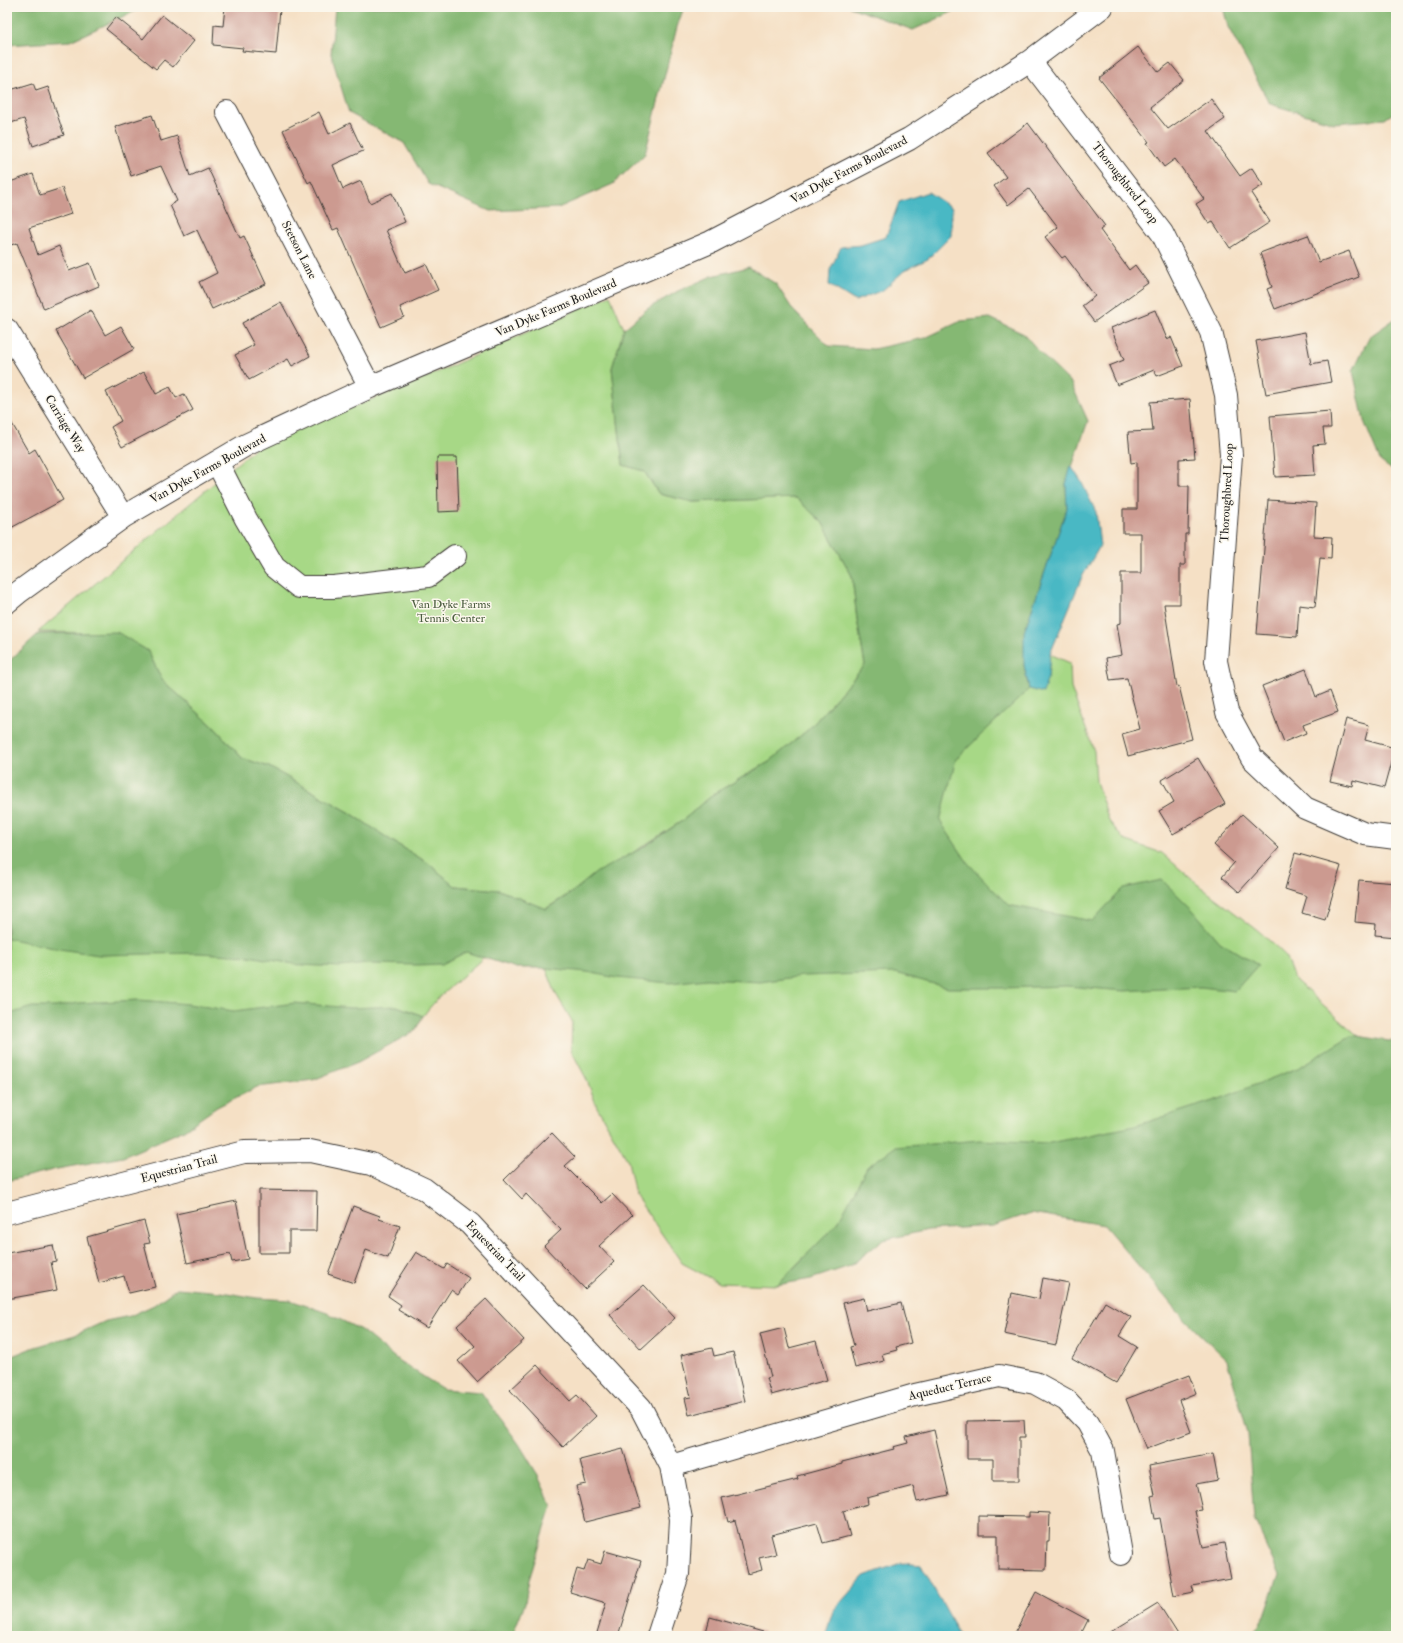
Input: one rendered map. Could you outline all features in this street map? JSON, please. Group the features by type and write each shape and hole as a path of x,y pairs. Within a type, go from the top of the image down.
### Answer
{"street":[{"name":"Van Dyke Farms Boulevard","path":"7,602 123,517 246,445 370,387 711,242 909,139 1030,61 1102,7"},
{"name":"Thoroughbred Loop","path":"1030,61 1162,233 1211,332 1226,395 1231,455 1216,661 1227,712 1252,758 1305,808 1365,834 1396,838"},
{"name":"Stetson Lane","path":"227,112 370,387"},
{"name":"Carriage Way","path":"7,330 123,517"},
{"path":"217,462 246,519 274,567 299,588 334,588 428,576 455,556"},
{"name":"Equestrian Trail","path":"7,1213 244,1152 310,1151 371,1164 424,1189 470,1224 641,1408 671,1466 681,1520 678,1574 658,1636"},
{"name":"Aqueduct Terrace","path":"671,1466 915,1395 999,1376 1035,1383 1066,1400 1088,1423 1103,1451 1121,1554"}],"green space":[{"path":"7,7 144,7 70,41 7,45"},
{"path":"335,7 684,7 677,27 645,154 613,184 558,208 490,211 428,184 404,143 349,113 331,54"},
{"path":"850,7 963,7 913,30"},
{"path":"1223,7 1396,7 1396,111 1385,119 1334,123 1270,104 1228,27"},
{"path":"749,267 776,284 793,310 829,346 873,349 925,338 961,321 990,318 1024,334 1044,357 1071,383 1088,421 1066,484 1067,508 1039,589 1024,665 1029,689 956,759 940,821 968,863 1008,905 1092,921 1124,888 1162,880 1192,909 1220,942 1258,965 1235,991 1201,987 1124,991 1067,986 948,988 895,973 803,976 760,982 707,979 670,983 617,978 587,972 546,968 516,968 466,952 442,964 367,964 341,967 299,965 249,956 199,953 99,955 53,948 7,938 7,663 38,634 117,632 148,651 162,680 215,728 242,758 269,767 349,812 428,863 455,886 499,890 546,909 571,893 597,872 642,848 682,821 715,793 769,762 810,728 865,665 857,619 852,576 822,522 796,498 693,502 659,494 644,471 623,465 612,368 624,329 647,309 678,291 712,276"},
{"name":"Van Dyke Farms Tennis Center","path":"610,295 624,329 612,368 623,465 644,471 659,494 693,502 796,498 822,522 852,576 857,619 865,665 810,728 769,762 715,793 682,821 547,908 593,899 1054,545 1039,589 1048,677 1050,654 1070,663 1071,688 1094,751 1096,781 1109,821 1124,840 1162,853 1197,884 1260,932 1285,955 1294,979 1357,1035 1390,1053 1396,1636 1263,1377 1089,1194 805,1256 777,1285 719,1283 682,1263 635,1195 628,1161 597,1107 587,1080 571,1050 572,1021 556,994 546,968 533,960 468,952 484,957 444,993 423,1016 397,1006 7,1181 7,685 386,871 545,909 499,890 455,886 428,863 349,812 269,767 242,758 215,728 162,680 148,651 117,633 38,632 258,446 429,376"},
{"path":"1396,318 1396,473 1380,461 1364,421 1353,371 1369,337"},
{"path":"139,1000 188,1004 234,1011 295,1003 351,1008 397,1006 423,1016 415,1031 358,1062 313,1080 257,1087 217,1107 184,1130 123,1157 57,1169 7,1181 7,1015 32,1007 55,1007 78,1003"},
{"path":"1350,1036 1396,1042 1396,1636 1251,1636 1265,1615 1279,1574 1254,1520 1248,1433 1227,1360 1177,1311 1104,1225 1031,1213 993,1226 928,1230 883,1240 850,1266 811,1279 777,1285 837,1224 867,1167 895,1147 980,1140 1050,1143 1135,1126 1222,1098 1300,1067"},
{"path":"177,1288 221,1292 257,1298 290,1300 327,1313 361,1330 399,1361 443,1389 481,1392 519,1444 536,1472 552,1506 529,1580 525,1603 512,1636 7,1636 7,1358 32,1348 75,1335 106,1321 130,1316 154,1305"}],"water":[{"path":"928,192 952,208 951,236 928,259 905,270 883,290 855,301 829,285 830,270 841,247 861,245 886,237 899,202"},
{"path":"1071,466 1081,481 1096,512 1100,546 1082,577 1050,654 1048,677 1043,693 1029,689 1024,665 1024,632 1067,508 1066,484"},
{"path":"901,1563 921,1565 960,1636 825,1636 833,1611 864,1576"}],"building":[{"path":"225,7 259,7 280,9 276,54 242,51 243,48 213,45 214,25 223,26"},
{"path":"162,15 194,41 173,67 164,60 156,69 106,29 116,17 143,39"},
{"path":"1138,47 1158,72 1170,63 1184,80 1150,107 1168,129 1211,99 1225,119 1208,131 1240,176 1252,168 1263,185 1251,193 1270,222 1230,248 1213,222 1209,224 1196,204 1204,199 1175,159 1164,167 1147,143 1149,142 1099,78"},
{"path":"33,83 36,91 48,87 64,135 33,146 24,119 7,124 7,91"},
{"path":"319,112 329,134 350,123 363,151 333,165 343,189 361,181 370,203 392,193 405,222 386,230 405,273 426,264 438,290 400,307 404,317 381,327 338,228 333,230 311,181 308,183 283,130"},
{"path":"152,115 161,141 177,136 190,176 208,168 240,238 244,236 266,284 212,309 199,282 217,273 197,230 184,236 170,205 177,201 161,166 131,176 115,127"},
{"path":"1028,123 1105,226 1100,230 1129,270 1135,265 1148,283 1094,322 1082,306 1095,296 1065,256 1062,258 1045,237 1058,227 1029,189 1008,205 994,186 1006,177 988,153"},
{"path":"33,174 40,195 62,188 71,214 29,228 38,255 59,246 69,271 90,263 99,286 44,309 17,243 11,245 7,233 7,183"},
{"path":"1308,235 1319,262 1349,251 1359,277 1275,309 1267,289 1272,287 1260,253"},
{"path":"281,302 310,356 292,366 288,359 249,380 235,355 254,345 242,323"},
{"path":"91,310 105,335 121,326 134,349 83,378 56,331"},
{"path":"1155,310 1167,339 1171,337 1183,366 1157,376 1154,370 1117,385 1109,366 1124,360 1111,328"},
{"path":"1305,332 1311,364 1327,361 1331,382 1266,394 1256,341"},
{"path":"144,372 156,394 170,387 176,398 184,394 193,410 122,447 111,427 121,421 106,392"},
{"path":"1190,399 1195,458 1179,459 1179,486 1189,486 1188,534 1185,534 1185,565 1180,565 1180,604 1164,604 1177,687 1179,686 1192,739 1128,756 1122,734 1140,729 1127,678 1110,680 1106,658 1122,655 1117,624 1121,623 1121,573 1141,573 1141,533 1123,533 1123,509 1137,509 1137,462 1131,463 1128,432 1153,431 1150,402"},
{"path":"1330,411 1331,428 1323,428 1325,444 1313,445 1315,475 1275,477 1270,416"},
{"path":"7,415 29,453 35,449 63,500 7,530"},
{"path":"437,457 457,457 459,511 438,512"},
{"path":"1268,500 1316,503 1314,536 1332,537 1331,559 1320,558 1315,607 1299,605 1297,637 1257,634"},
{"path":"1306,669 1316,697 1330,691 1338,712 1303,725 1306,733 1284,742 1262,686"},
{"path":"1346,719 1369,725 1365,740 1395,748 1384,788 1353,780 1352,786 1330,781"},
{"path":"1198,758 1225,804 1173,834 1159,811 1174,802 1162,780"},
{"path":"1242,814 1279,848 1239,892 1222,877 1234,863 1214,845"},
{"path":"1295,853 1341,866 1325,920 1302,913 1307,896 1285,889"},
{"path":"1359,880 1396,883 1396,937 1375,935 1376,924 1355,922"},
{"path":"552,1133 575,1157 565,1166 602,1203 612,1194 632,1215 599,1246 614,1262 585,1289 544,1246 561,1230 526,1194 522,1199 504,1180"},
{"path":"259,1190 317,1191 316,1231 289,1231 289,1253 259,1253"},
{"path":"236,1201 248,1259 232,1262 230,1254 187,1263 176,1214"},
{"path":"353,1206 380,1216 379,1219 400,1226 388,1258 366,1250 354,1283 328,1274"},
{"path":"144,1221 150,1243 144,1244 155,1287 129,1293 124,1276 99,1283 87,1237"},
{"path":"53,1245 56,1261 51,1262 57,1290 7,1299 7,1253"},
{"path":"416,1252 444,1269 447,1264 469,1278 458,1295 451,1290 427,1328 398,1310 401,1305 388,1296"},
{"path":"1043,1278 1069,1283 1056,1345 1004,1334 1012,1293 1039,1299"},
{"path":"644,1285 675,1318 641,1349 610,1315"},
{"path":"864,1298 867,1311 901,1303 911,1343 896,1347 897,1350 882,1354 884,1361 855,1368 850,1347 854,1346 843,1303"},
{"path":"486,1299 524,1340 477,1382 458,1361 475,1346 457,1326"},
{"path":"1105,1302 1131,1317 1119,1336 1137,1347 1116,1383 1072,1358"},
{"path":"784,1328 789,1348 816,1341 827,1380 771,1395 766,1378 771,1377 760,1334"},
{"path":"712,1348 714,1356 733,1352 745,1401 689,1415 685,1398 691,1397 681,1355"},
{"path":"537,1365 570,1401 577,1395 596,1416 563,1447 510,1390"},
{"path":"1189,1375 1196,1393 1179,1400 1191,1432 1146,1449 1126,1399"},
{"path":"1024,1420 1025,1437 1019,1437 1019,1481 993,1481 993,1459 967,1459 967,1421"},
{"path":"934,1430 949,1495 917,1502 913,1486 867,1498 868,1504 843,1511 850,1536 823,1543 817,1523 771,1535 776,1554 759,1558 762,1570 748,1574 735,1520 728,1522 722,1498 798,1479 797,1476 842,1464 842,1462 894,1449 893,1447 908,1443 906,1437"},
{"path":"623,1449 641,1508 585,1522 576,1486 586,1484 580,1460"},
{"path":"1213,1454 1218,1480 1196,1484 1202,1510 1195,1511 1203,1547 1224,1543 1231,1579 1192,1586 1194,1592 1174,1596 1160,1518 1155,1519 1151,1496 1155,1495 1149,1466"},
{"path":"1029,1512 1050,1513 1046,1570 998,1569 998,1535 979,1535 979,1516 1029,1517"},
{"path":"605,1551 641,1561 618,1636 596,1636 606,1603 570,1592 577,1569 584,1571 588,1560 601,1564"},
{"path":"1036,1592 1088,1620 1080,1636 1013,1636"},
{"path":"1158,1603 1179,1636 1104,1636"},
{"path":"710,1617 763,1632 763,1636 705,1636"}]}
